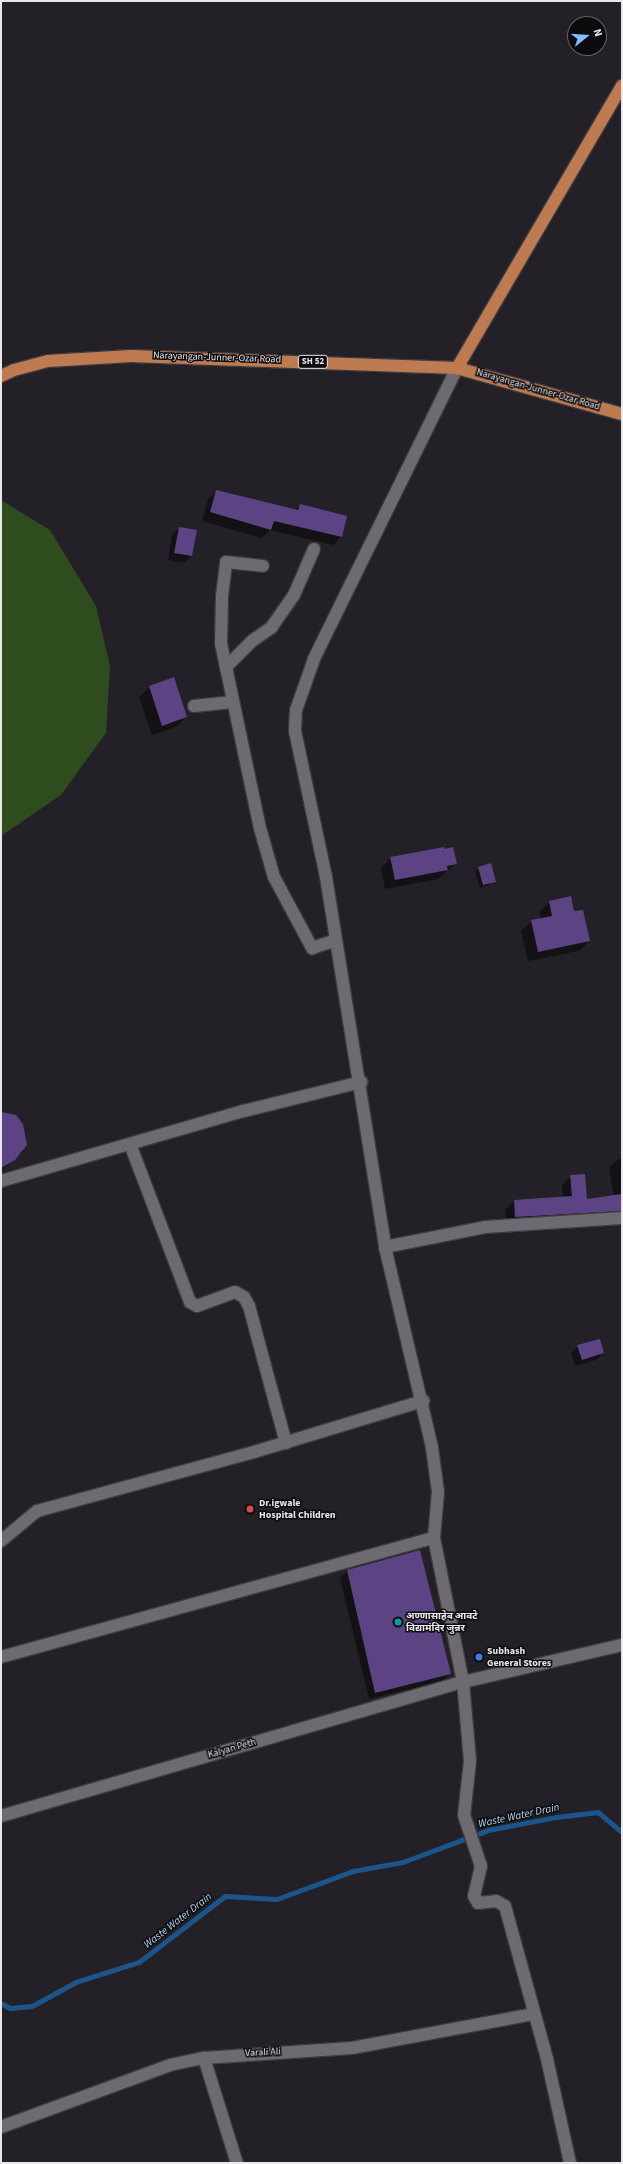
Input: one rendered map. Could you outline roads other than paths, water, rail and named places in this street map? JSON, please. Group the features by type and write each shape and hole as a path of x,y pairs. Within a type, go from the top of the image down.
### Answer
{"main road":[{"path":"457,368 622,86"},
{"name":"Narayangan-Junner-Ozar Road","path":"1,376 14,370 48,361 124,356 457,368 622,414"}],"street":[{"path":"457,368 314,659 296,710 295,731 336,940 361,1082 385,1247 422,1401 438,1492 434,1538 463,1682 470,1761 464,1815 481,1866 474,1896 478,1903 496,1901 505,1906 546,2059 570,2163"},
{"path":"226,667 252,641 272,627 294,595 314,549"},
{"path":"263,566 226,562 222,596 221,644 260,828 274,877 312,948 336,940"},
{"path":"194,706 233,702"},
{"path":"1,1181 244,1111 361,1082"},
{"path":"130,1144 190,1302 197,1306 235,1292 244,1297 247,1301 286,1443"},
{"path":"385,1247 485,1227 622,1218"},
{"path":"1,1541 37,1511 286,1443 422,1401"},
{"path":"1,1657 434,1538"},
{"name":"Kalyan Peth","path":"1,1816 463,1682 622,1645"},
{"name":"Varali Ali","path":"1,2127 170,2065 204,2058 352,2048 533,2014"},
{"path":"204,2058 237,2163"}],"waterway":[{"name":"Waste Water Drain","path":"1,2003 10,2008 32,2006 76,1982 139,1962 225,1896 277,1899 353,1871 403,1862 488,1830 557,1817 598,1812 622,1832"}],"place":[{"name":"Dr.igwale Hospital Children","path":"250,1509"},
{"name":"अण्णासाहेब आवटे विद्यामंदिर जुन्नर","path":"398,1622"},
{"name":"Subhash General Stores","path":"479,1657"}]}
